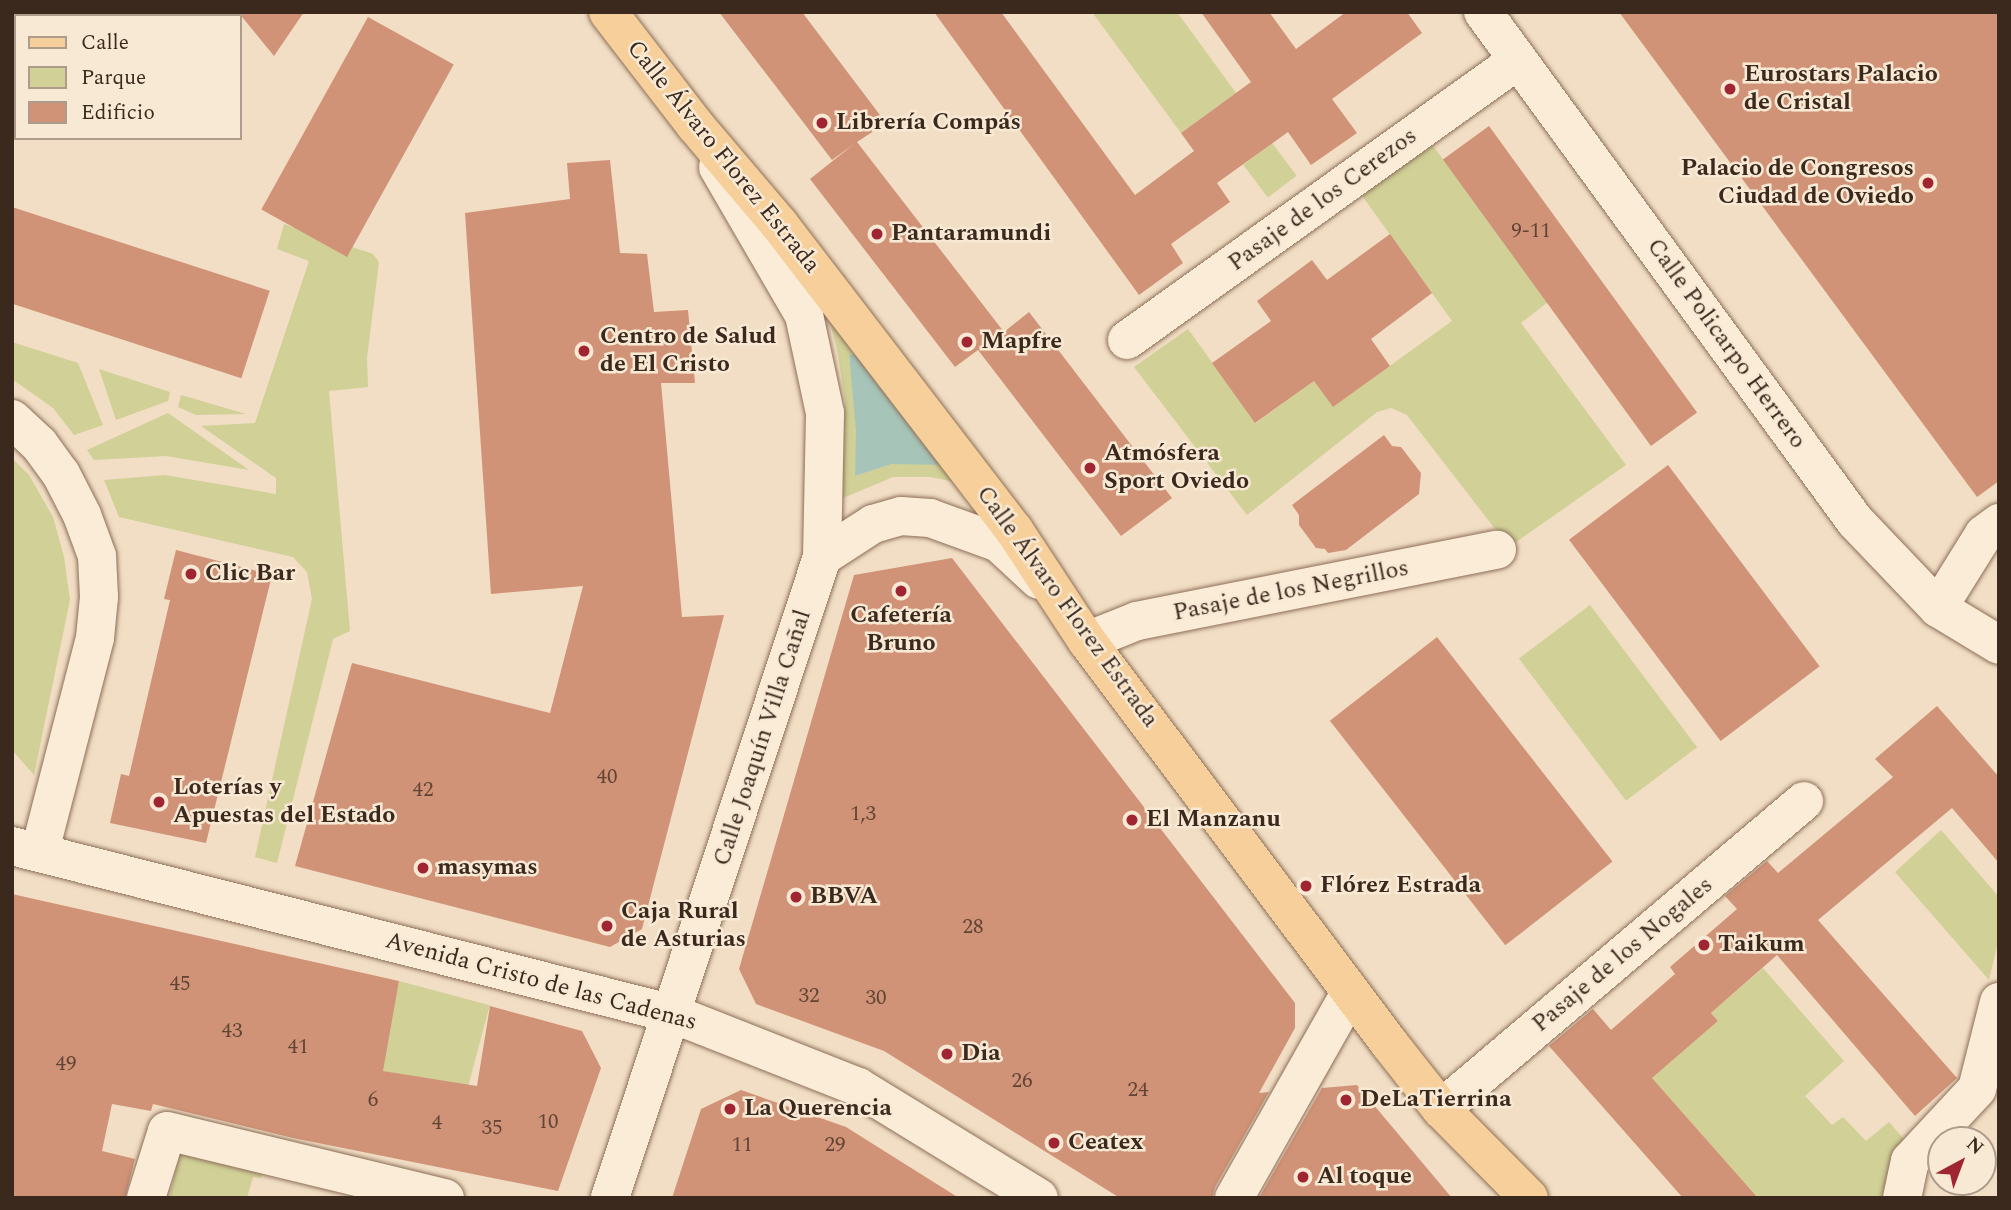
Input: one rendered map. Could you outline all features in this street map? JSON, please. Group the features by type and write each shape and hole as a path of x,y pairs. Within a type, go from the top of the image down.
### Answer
{"main road":[{"name":"Calle Álvaro Florez Estrada","path":"608,12 695,125 779,224 1014,530 1052,592 1087,641 1350,993 1441,1109 1529,1198"}],"street":[{"name":"Calle Policarpo Herrero","path":"1483,12 1854,521 1938,608 1999,645"},
{"name":"Pasaje de los Cerezos","path":"1127,340 1518,60"},
{"name":"Calle Joaquín Villa Cañal","path":"610,1198 822,557 825,413 804,315 695,125"},
{"path":"12,419 39,444 61,474 82,515 97,556 99,583 95,638 26,848"},
{"path":"822,557 873,524 901,516 930,519 999,543 1052,592"},
{"path":"1938,608 1984,534 1999,523"},
{"name":"Pasaje de los Negrillos","path":"1087,641 1137,621 1497,550"},
{"name":"Pasaje de los Nogales","path":"1441,1109 1804,801"},
{"name":"Avenida Cristo de las Cadenas","path":"26,848 673,1014 858,1087 1039,1198"},
{"path":"1234,1198 1350,993"},
{"path":"1902,1198 1910,1161 1977,1089 1999,1002"},
{"path":"146,1198 167,1131 445,1198"}],"green space":[{"path":"1092,12 1177,12 1236,93 1181,133"},
{"path":"1428,139 1548,302 1521,323 1626,465 1509,547 1407,415 1391,408 1377,412 1247,515 1134,367 1188,329 1256,423 1314,381 1333,407 1452,321 1358,190"},
{"path":"1272,143 1297,176 1268,197 1243,165"},
{"path":"284,224 373,254 379,262 367,358 368,387 329,391 350,631 333,639 277,863 255,857 312,599 307,572 293,557 119,517 104,480 165,475 276,494 276,478 201,426 255,423 309,261 277,249"},
{"path":"824,300 966,484 930,477 893,477 843,498 839,496 845,401 837,349","holes":["861,354 945,464 892,464 855,476 857,430 849,356"]},
{"path":"12,342 78,363 103,425 74,435 53,408 12,379"},
{"path":"99,369 170,392 168,401 116,420"},
{"path":"181,395 246,414 196,415 178,407"},
{"path":"168,413 249,470 166,456 94,460 87,450"},
{"path":"12,458 29,475 53,517 64,557 70,600 34,775 12,750"},
{"path":"1590,605 1697,747 1626,801 1519,659"},
{"path":"1941,830 1999,897 1999,938 1989,980 1895,872"},
{"path":"1763,968 1844,1061 1805,1096 1832,1125 1843,1117 1866,1141 1889,1122 1903,1138 1887,1198 1758,1198 1652,1078 1718,1021 1711,1013"},
{"path":"399,981 490,1005 466,1093 375,1069"},
{"path":"174,1146 263,1170 261,1178 253,1177 247,1198 169,1198 179,1157"}],"shaded area":[{"path":"861,354 946,465 892,464 855,476 856,430 849,355"}],"building":[{"path":"238,12 304,12 274,56"},
{"path":"719,12 802,12 886,123 857,142 1004,332 1029,312 1172,498 1121,536 978,350 955,367 810,179 854,144 832,160"},
{"path":"934,12 1001,12 1135,195 1194,151 1181,133 1251,82 1201,12 1269,12 1296,49 1346,12 1407,12 1422,33 1332,99 1357,133 1311,165 1288,132 1217,183 1230,202 1171,244 1183,263 1139,295"},
{"path":"1619,12 1999,12 1999,481 1977,497"},
{"path":"368,17 454,65 347,257 261,209"},
{"path":"1489,126 1697,412 1651,446 1443,160"},
{"path":"610,160 620,253 647,254 654,312 688,310 695,383 661,383 682,617 724,615 642,929 610,947 295,866 352,663 550,713 583,586 491,594 465,213 570,199 567,163"},
{"path":"12,207 270,291 241,378 12,304"},
{"path":"1390,234 1432,293 1371,339 1390,366 1333,407 1314,381 1255,423 1212,363 1271,321 1257,301 1312,260 1327,280"},
{"path":"1384,435 1392,446 1401,447 1421,473 1419,494 1346,550 1328,553 1325,549 1316,548 1299,525 1299,515 1292,505"},
{"path":"1668,465 1820,666 1721,741 1569,540"},
{"path":"176,550 272,575 206,843 110,823 121,774 129,776 170,600 164,599"},
{"path":"952,558 1295,1003 1295,1028 1259,1093 1269,1092 1215,1187 1212,1198 1120,1198 884,1051 756,1004 739,969 854,575"},
{"path":"1437,637 1612,862 1505,945 1330,721"},
{"path":"1937,706 1999,777 1999,863 1952,808 1818,920 1957,1078 1915,1116 1777,955 1711,1013 1718,1021 1652,1078 1758,1198 1683,1198 1549,1046 1593,1009 1611,1030 1675,974 1670,967 1737,909 1725,896 1767,861 1778,873 1893,777 1875,759"},
{"path":"12,894 399,981 383,1071 477,1086 490,1006 582,1031 601,1068 558,1191 293,1138 153,1104 151,1111 112,1104 102,1151 135,1159 125,1198 12,1198"},
{"path":"1357,1085 1452,1198 1259,1198 1322,1088"},
{"path":"741,1090 846,1127 959,1198 672,1198 701,1109"}],"place":[{"name":"Eurostars Palacio de Cristal","path":"1730,89"},
{"name":"Librería Compás","path":"822,123"},
{"name":"Palacio de Congresos Ciudad de Oviedo","path":"1928,183"},
{"name":"Pantaramundi","path":"877,234"},
{"name":"Mapfre","path":"967,342"},
{"name":"Centro de Salud de El Cristo","path":"584,351"},
{"name":"Atmósfera Sport Oviedo","path":"1090,468"},
{"name":"Clic Bar","path":"191,574"},
{"name":"Cafetería Bruno","path":"901,591"},
{"name":"Loterías y Apuestas del Estado","path":"159,802"},
{"name":"El Manzanu","path":"1132,820"},
{"name":"masymas","path":"423,868"},
{"name":"Flórez Estrada","path":"1306,886"},
{"name":"BBVA","path":"796,897"},
{"name":"Caja Rural de Asturias","path":"607,926"},
{"name":"Taikum","path":"1704,945"},
{"name":"Dia","path":"947,1054"},
{"name":"DeLaTierrina","path":"1346,1100"},
{"name":"La Querencia","path":"730,1109"},
{"name":"Ceatex","path":"1054,1143"},
{"name":"Al toque","path":"1303,1177"}]}
